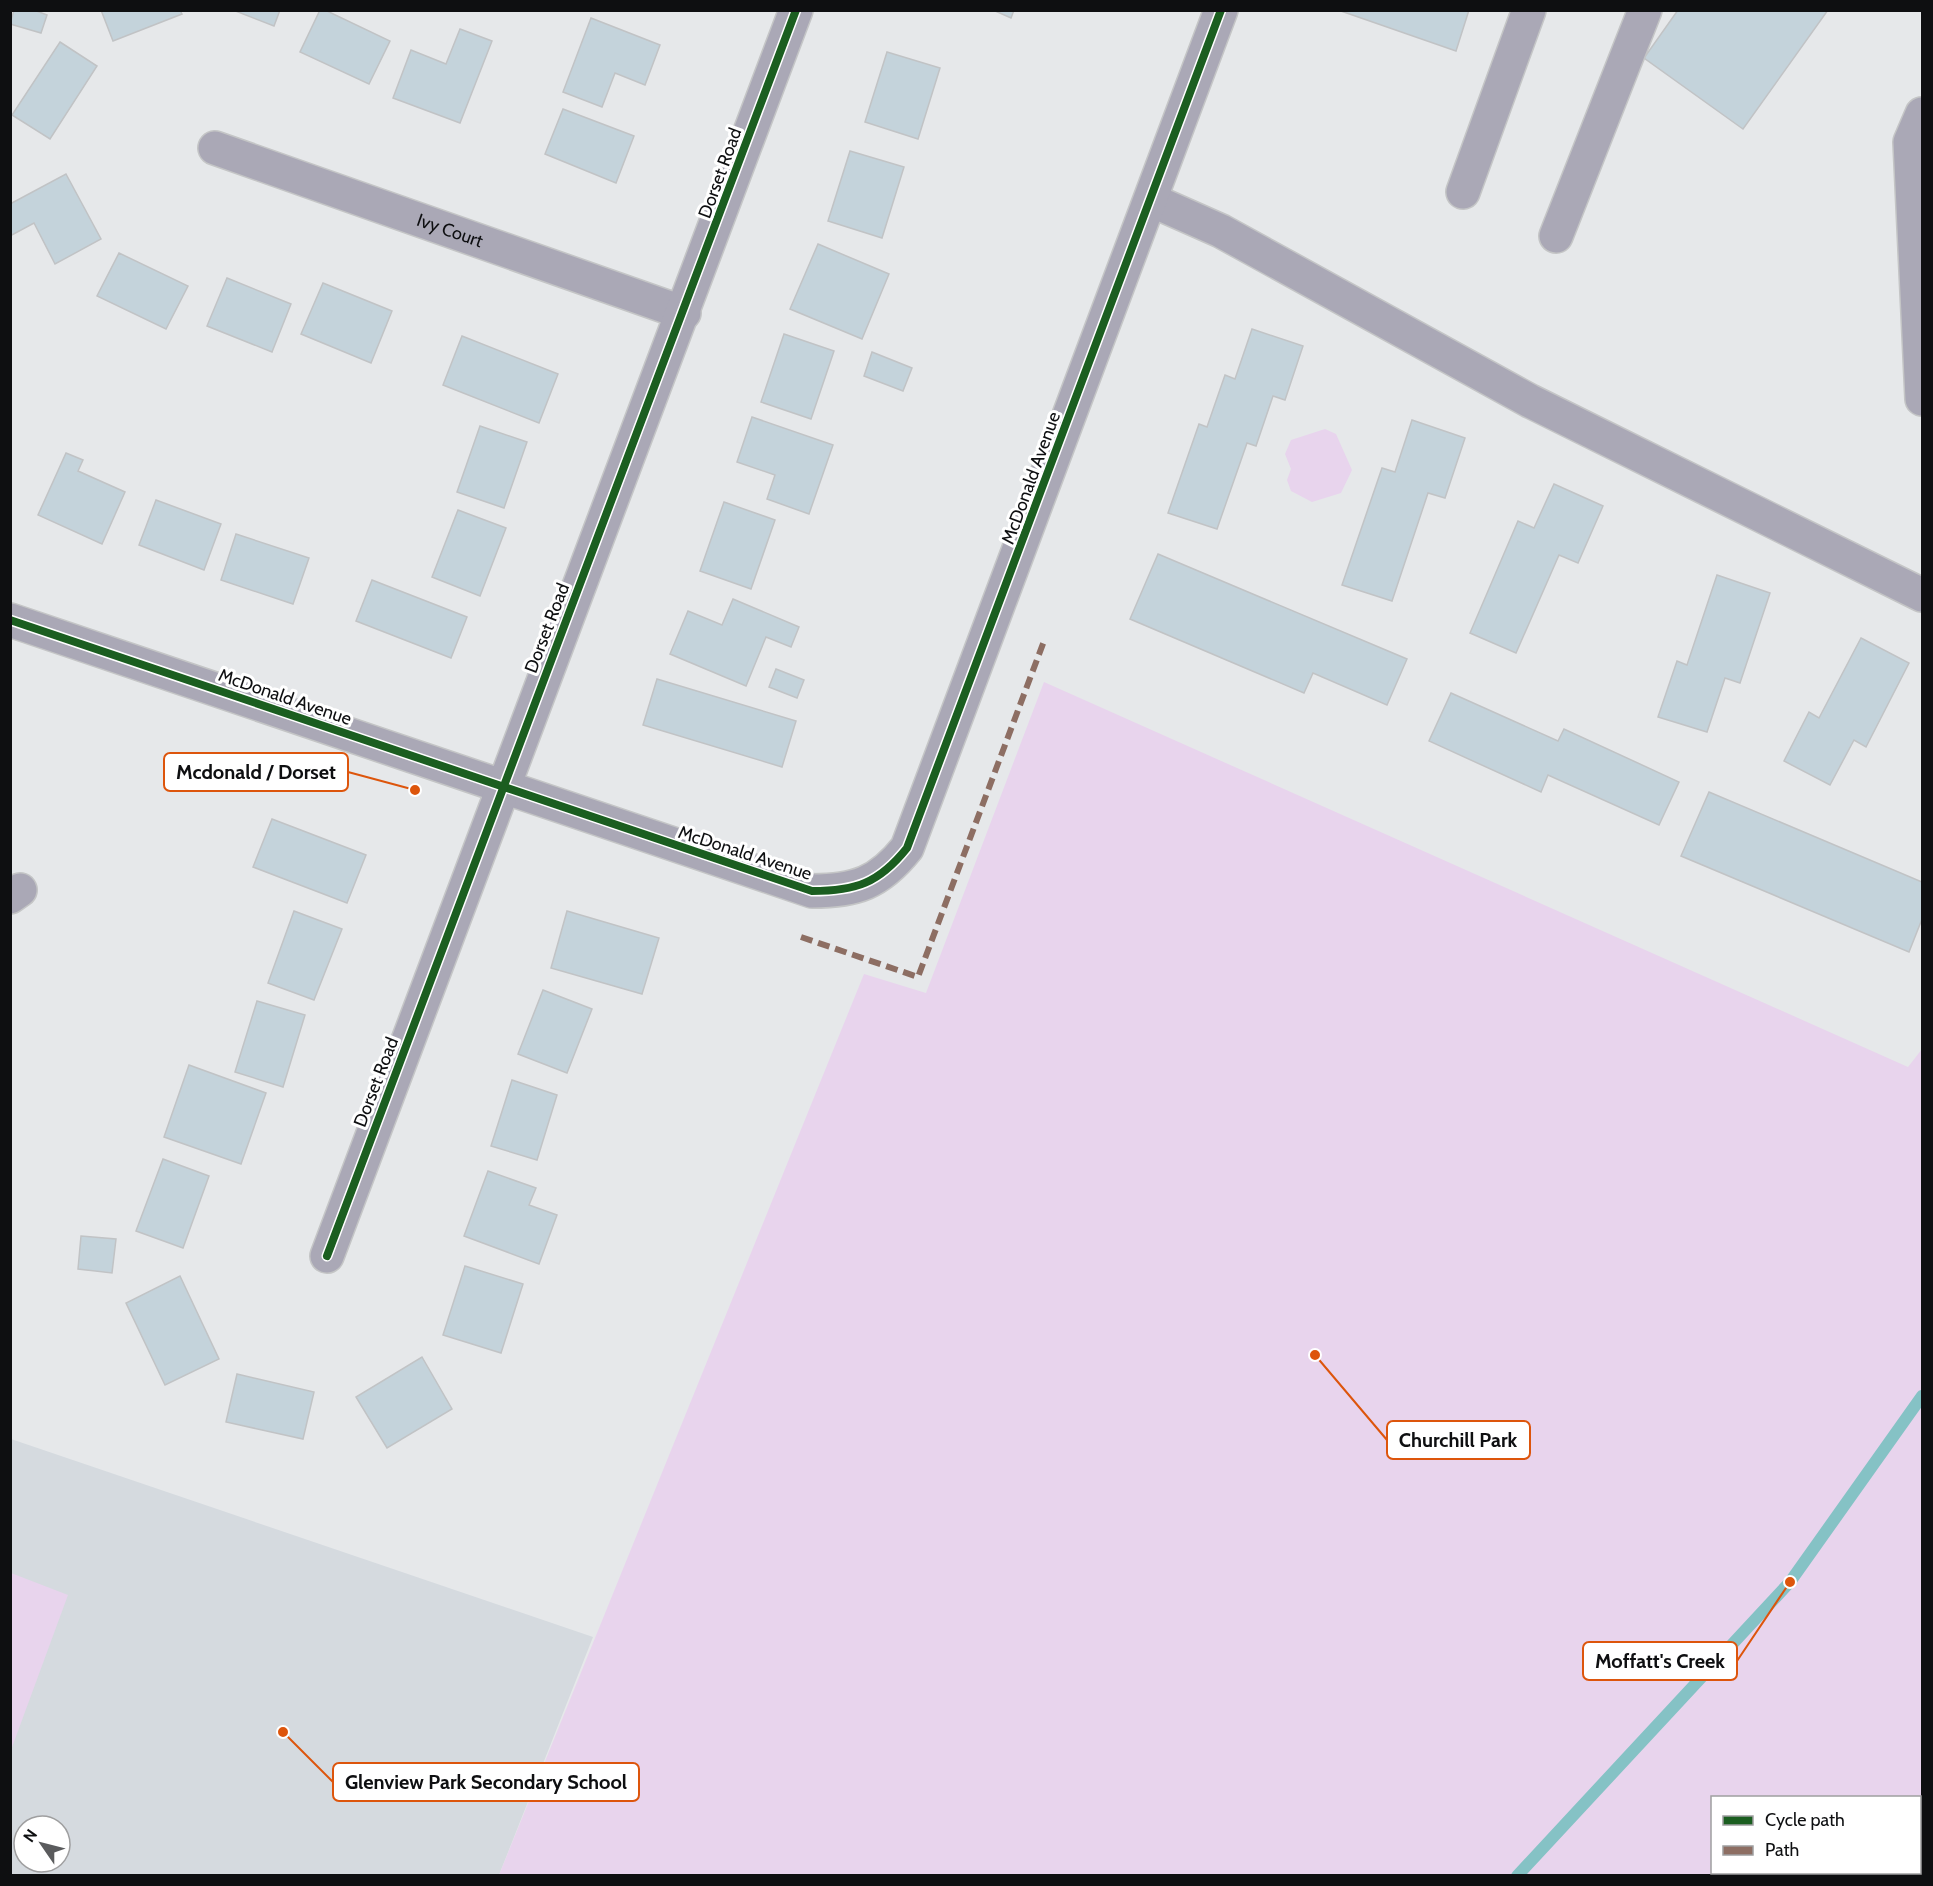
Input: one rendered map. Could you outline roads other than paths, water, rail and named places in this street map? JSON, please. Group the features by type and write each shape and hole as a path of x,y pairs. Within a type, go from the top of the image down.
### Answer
{"street":[{"name":"Dorset Road","path":"327,1256 502,787 684,313 796,10"},
{"name":"McDonald Avenue","path":"10,620 812,891 846,890 863,885 894,864 907,848 1221,10"},
{"path":"1463,192 1528,10"},
{"path":"1556,236 1645,10"},
{"path":"1923,114 1910,142 1923,399"},
{"name":"Ivy Court","path":"215,148 684,313"},
{"path":"1151,200 1221,231 1530,401 1923,595"}],"waterway":[{"path":"1517,1876 1790,1582 1922,1396"}],"place":[{"name":"Mcdonald / Dorset","path":"415,790"},
{"name":"Churchill Park","path":"1315,1355"},
{"name":"Moffatt's Creek","path":"1790,1582"},
{"name":"Glenview Park Secondary School","path":"283,1732"}]}
